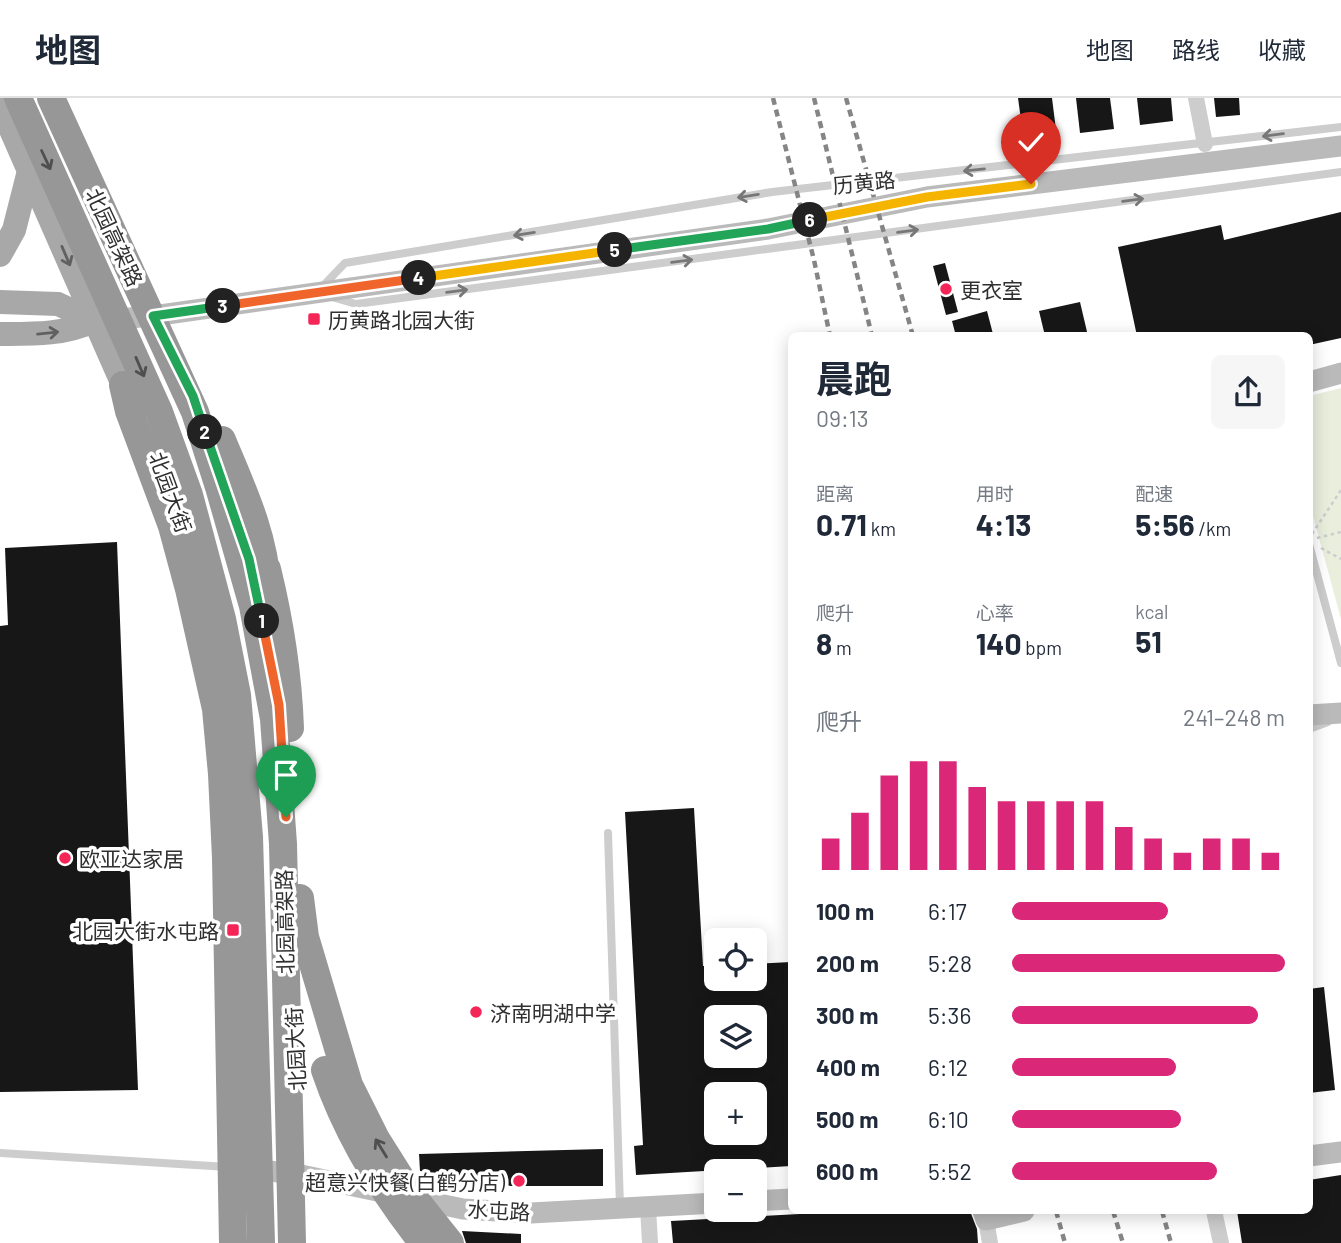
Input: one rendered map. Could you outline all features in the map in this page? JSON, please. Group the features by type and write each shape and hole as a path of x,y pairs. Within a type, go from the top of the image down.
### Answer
{"highway":[{"name":"北园高架路","path":"18,98 159,412 189,495 216,594 237,695 249,837 243,1235"},
{"name":"北园高架路","path":"51,98 195,412 253,606 274,719 283,844 292,1243"},
{"path":"72,98 194,373 249,507 279,619 288,673 299,881 310,1012 338,1108 370,1169 423,1243"},
{"path":"123,385 129,411 172,526 216,709 223,788 231,1095 243,1235"},
{"path":"195,412 249,507"},
{"path":"267,569 274,719"},
{"path":"229,984 249,837"},
{"path":"305,937 337,1047 359,1107 410,1193 450,1243"}],"main road":[{"name":"北园大街","path":"61,98 121,229 153,316 193,396 249,559 279,705 304,1243"},
{"name":"北园大街","path":"0,106 123,385 138,405 181,515 204,598 226,702 234,769 242,933 243,1235"},
{"path":"0,255 14,230 29,171"},
{"path":"0,302 58,304 94,321"},
{"name":"历黄路","path":"0,334 41,335 76,329 94,321"}],"street":[{"path":"1196,98 1205,144"},
{"name":"历黄路","path":"94,321 153,316 768,229 927,197 1341,146"},
{"path":"1313,381 1341,373"},
{"path":"1313,715 1341,715"},
{"path":"1313,1156 1341,1152"},
{"name":"水屯路","path":"244,1168 301,1175 463,1209 531,1213 704,1204"},
{"path":"767,1200 788,1199"},
{"path":"648,1207 650,1243"},
{"path":"1215,1214 1221,1243"},
{"path":"985,1216 990,1243"}],"lane":[{"name":"历黄路","path":"1341,127 772,192 345,263 318,292 356,304 1341,173"},
{"path":"1313,556 1341,663"},
{"path":"1313,727 1341,715"},
{"path":"608,833 620,1209"},
{"path":"0,1153 244,1168"}],"path":[{"path":"1313,535 1341,490"},
{"path":"1313,540 1341,532"},
{"path":"1320,547 1341,559"}],"green space":[{"path":"1341,388 1341,619 1313,516 1313,395"}],"building":[{"path":"1018,98 1052,98 1057,138 1024,142"},
{"path":"1076,98 1110,98 1114,129 1080,133"},
{"path":"1137,98 1171,98 1173,121 1140,125"},
{"path":"1214,98 1239,98 1240,115 1216,117"},
{"path":"1341,212 1341,338 1313,344 1313,332 1136,332 1118,247 1221,225 1224,240"},
{"name":"更衣室","path":"945,263 958,312 946,315 933,266"},
{"path":"1080,302 1087,332 1044,332 1039,311"},
{"path":"987,311 992,332 955,332 952,321"},
{"name":"欧亚达家居","path":"117,542 138,1090 0,1092 0,626 8,625 5,548"},
{"path":"694,808 704,991 767,991 767,963 788,962 788,1166 767,1167 767,1159 704,1159 704,1171 636,1175 634,1146 643,1145 625,812"},
{"path":"1324,987 1335,1090 1313,1093 1313,988"},
{"path":"603,1149 603,1186 511,1186 420,1171 419,1154"},
{"path":"1341,1175 1341,1243 1242,1243 1237,1214 1313,1214 1313,1179"},
{"path":"800,1214 971,1214 977,1229 978,1243 673,1243 671,1221 704,1219 704,1222 767,1222 767,1216"},
{"path":"462,1231 521,1234 521,1243 466,1243"}],"railway":[{"path":"773,98 829,332"},
{"path":"814,98 871,332"},
{"path":"846,98 912,332"},
{"path":"1057,1214 1065,1243"},
{"path":"1114,1214 1123,1243"},
{"path":"1163,1214 1171,1243"}],"place":[{"name":"更衣室","path":"946,289"},
{"name":"历黄路北园大街","path":"314,319"},
{"name":"欧亚达家居","path":"65,858"},
{"name":"北园大街水屯路","path":"233,930"},
{"name":"济南明湖中学","path":"476,1012"},
{"name":"超意兴快餐(白鹤分店)","path":"519,1181"}],"route":[{"path":"286,817 279,705 249,559 193,396 153,316 768,229 927,197 1031,184"}]}
